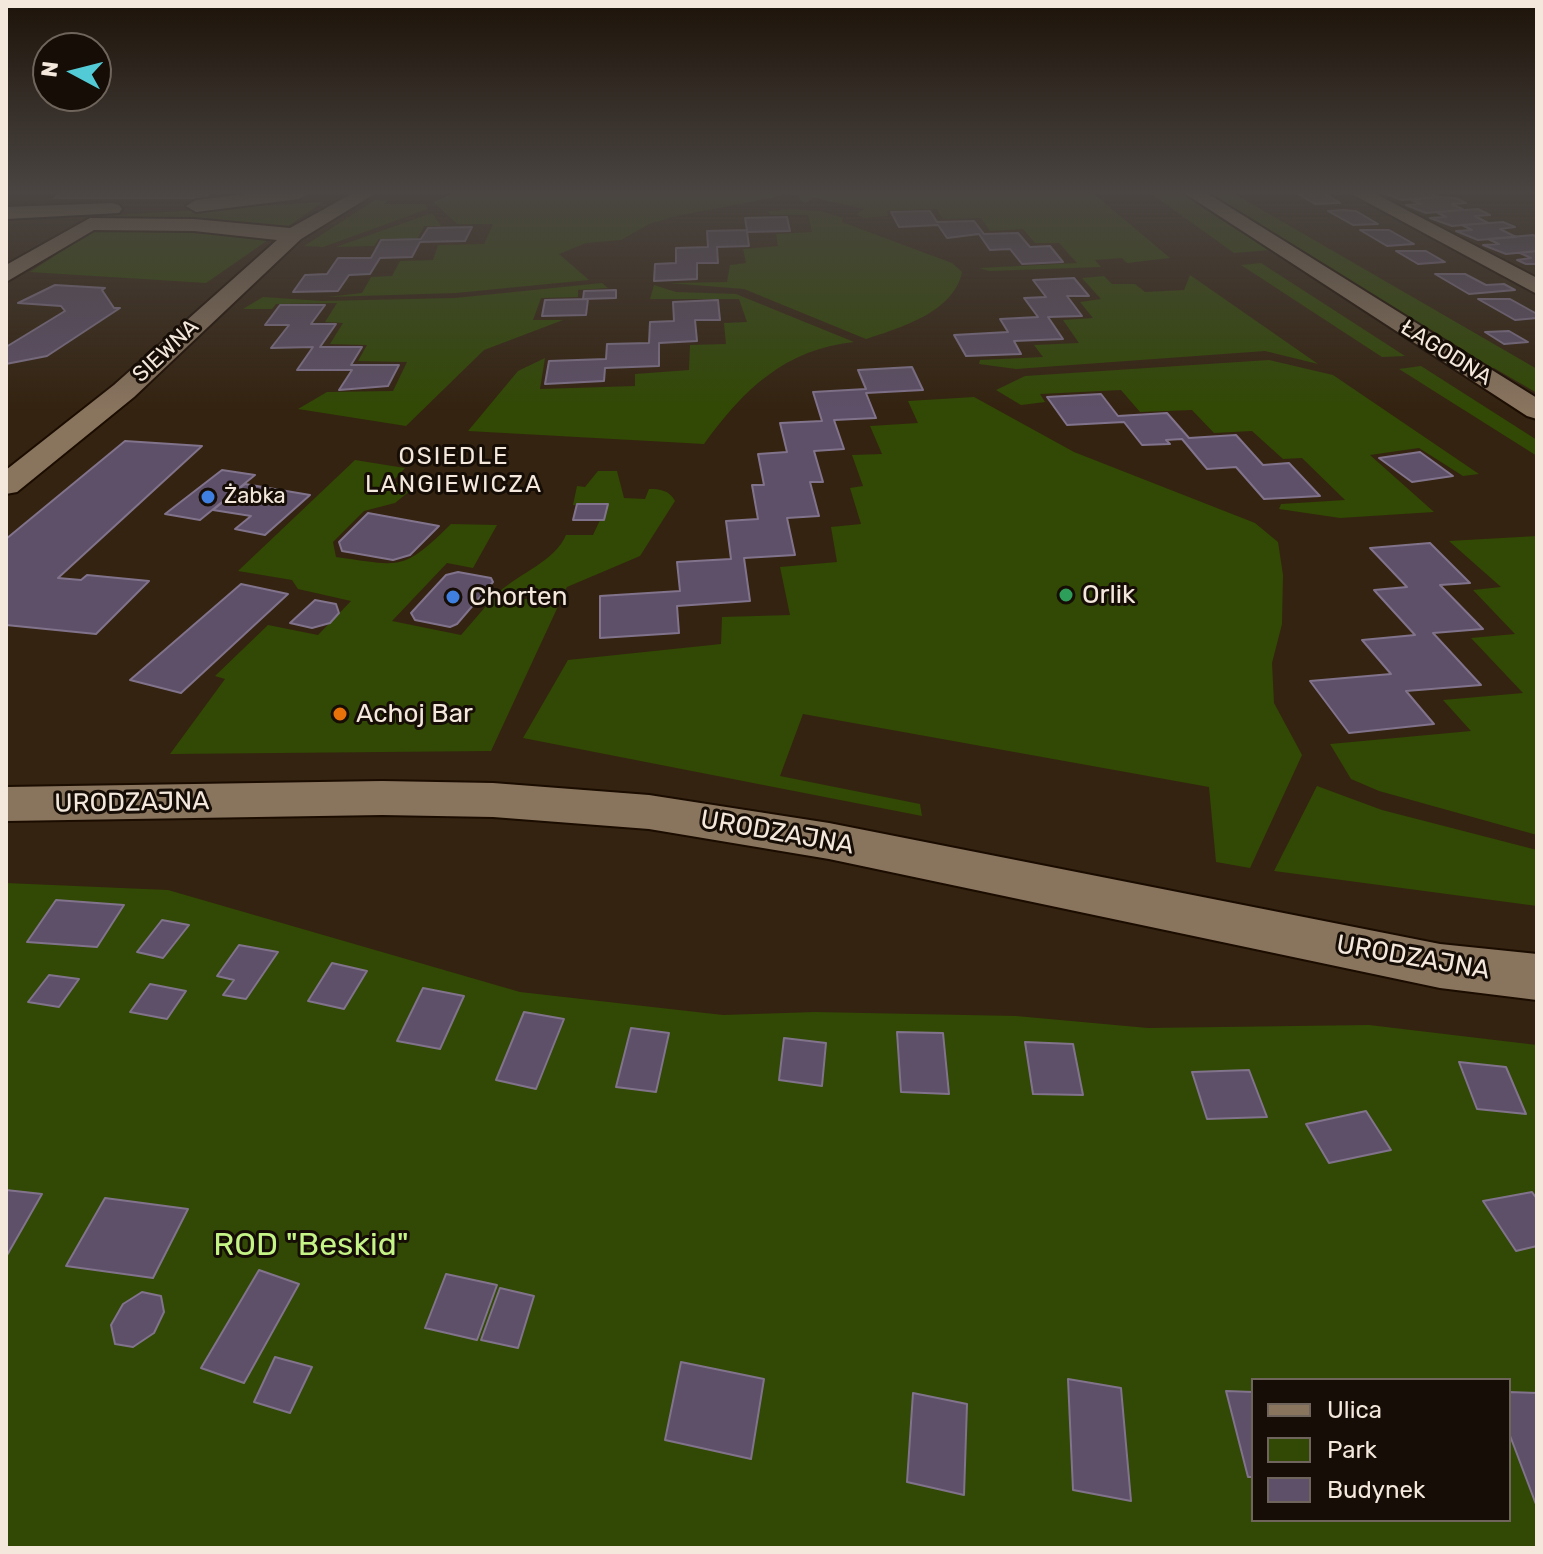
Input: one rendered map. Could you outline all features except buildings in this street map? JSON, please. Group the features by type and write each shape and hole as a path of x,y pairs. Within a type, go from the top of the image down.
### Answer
{"street":[{"name":"SIEWNA","path":"6,485 124,391 261,266"},
{"name":"ŁAGODNA","path":"1309,266 1537,410"},
{"path":"1497,266 1537,287"},
{"name":"URODZAJNA","path":"6,804 382,798 534,802 649,812 829,841 1440,966 1537,977"}],"green space":[{"path":"40,266 231,266 206,283 30,272"},
{"path":"398,266 572,266 589,280 456,293 327,297 362,293 371,277 392,276"},
{"path":"730,266 955,266 962,272 957,286 937,308 909,324 866,339 744,289 669,283 727,282"},
{"path":"1028,266 1101,267 989,271 979,268"},
{"path":"1242,266 1265,266 1405,356 1382,357"},
{"path":"1322,266 1358,266 1537,369 1537,393 1494,368 1488,369"},
{"path":"1190,275 1318,364 1265,351 1016,369 979,364 980,360 1043,357 1034,345 1079,343 1063,320 1093,318 1080,302 1101,299 1082,278 1104,276 1112,284 1135,284 1145,292 1184,290"},
{"path":"602,283 608,288 578,290 578,297 541,298 533,320 563,320 484,350 406,426 298,409 327,392 393,391 407,362 358,361 367,345 330,344 343,323 325,322 337,303 276,304 272,309 243,309 263,297 322,301 455,298"},
{"path":"654,285 676,292 736,294 854,342 807,353 768,375 734,406 704,444 468,431 518,371 545,358 540,389 635,386 635,374 689,370 690,345 726,344 724,323 747,322 739,299 650,299"},
{"path":"1269,360 1333,375 1479,474 1463,476 1419,448 1370,455 1434,512 1340,518 1279,509 1281,504 1345,500 1302,458 1283,459 1252,431 1214,433 1192,410 1140,412 1121,390 1040,394 1045,402 1021,405 996,390 1025,376"},
{"path":"1421,366 1537,440 1537,456 1399,369"},
{"path":"974,397 1074,452 1255,523 1278,542 1283,575 1282,624 1272,663 1274,703 1302,755 1250,868 1216,862 1209,787 803,714 780,776 920,804 922,816 523,738 568,660 721,644 722,617 790,615 780,567 837,562 831,527 861,524 850,488 863,486 852,455 882,454 870,426 918,423 908,401"},
{"path":"355,460 405,468 392,482 416,486 395,503 364,511 333,542 336,557 400,562 422,551 451,524 497,525 473,568 447,563 392,621 461,635 493,598 561,600 491,751 170,754 225,679 215,676 268,625 318,635 351,601 298,589 292,580 238,571"},
{"path":"598,471 617,471 624,498 645,499 649,489 653,489 667,492 675,501 640,556 567,587 563,594 499,592 546,559 566,535 593,535 607,505 573,505 577,486 585,487"},
{"path":"1537,536 1537,835 1379,791 1351,779 1330,744 1471,731 1443,700 1523,693 1471,638 1515,634 1473,590 1501,587 1449,541"},
{"path":"1317,786 1382,810 1537,850 1537,906 1274,871"},
{"name":"ROD \"Beskid\"","path":"6,883 168,890 520,992 723,1015 815,1012 1016,1016 1148,1028 1369,1025 1537,1045 1537,1548 6,1548"}],"place":[{"name":"Żabka","path":"208,497"},
{"name":"Orlik","path":"1066,595"},
{"name":"Chorten","path":"453,597"},
{"name":"Achoj Bar","path":"340,714"}],"district":[{"name":"OSIEDLE LANGIEWICZA","path":"454,471"}]}
